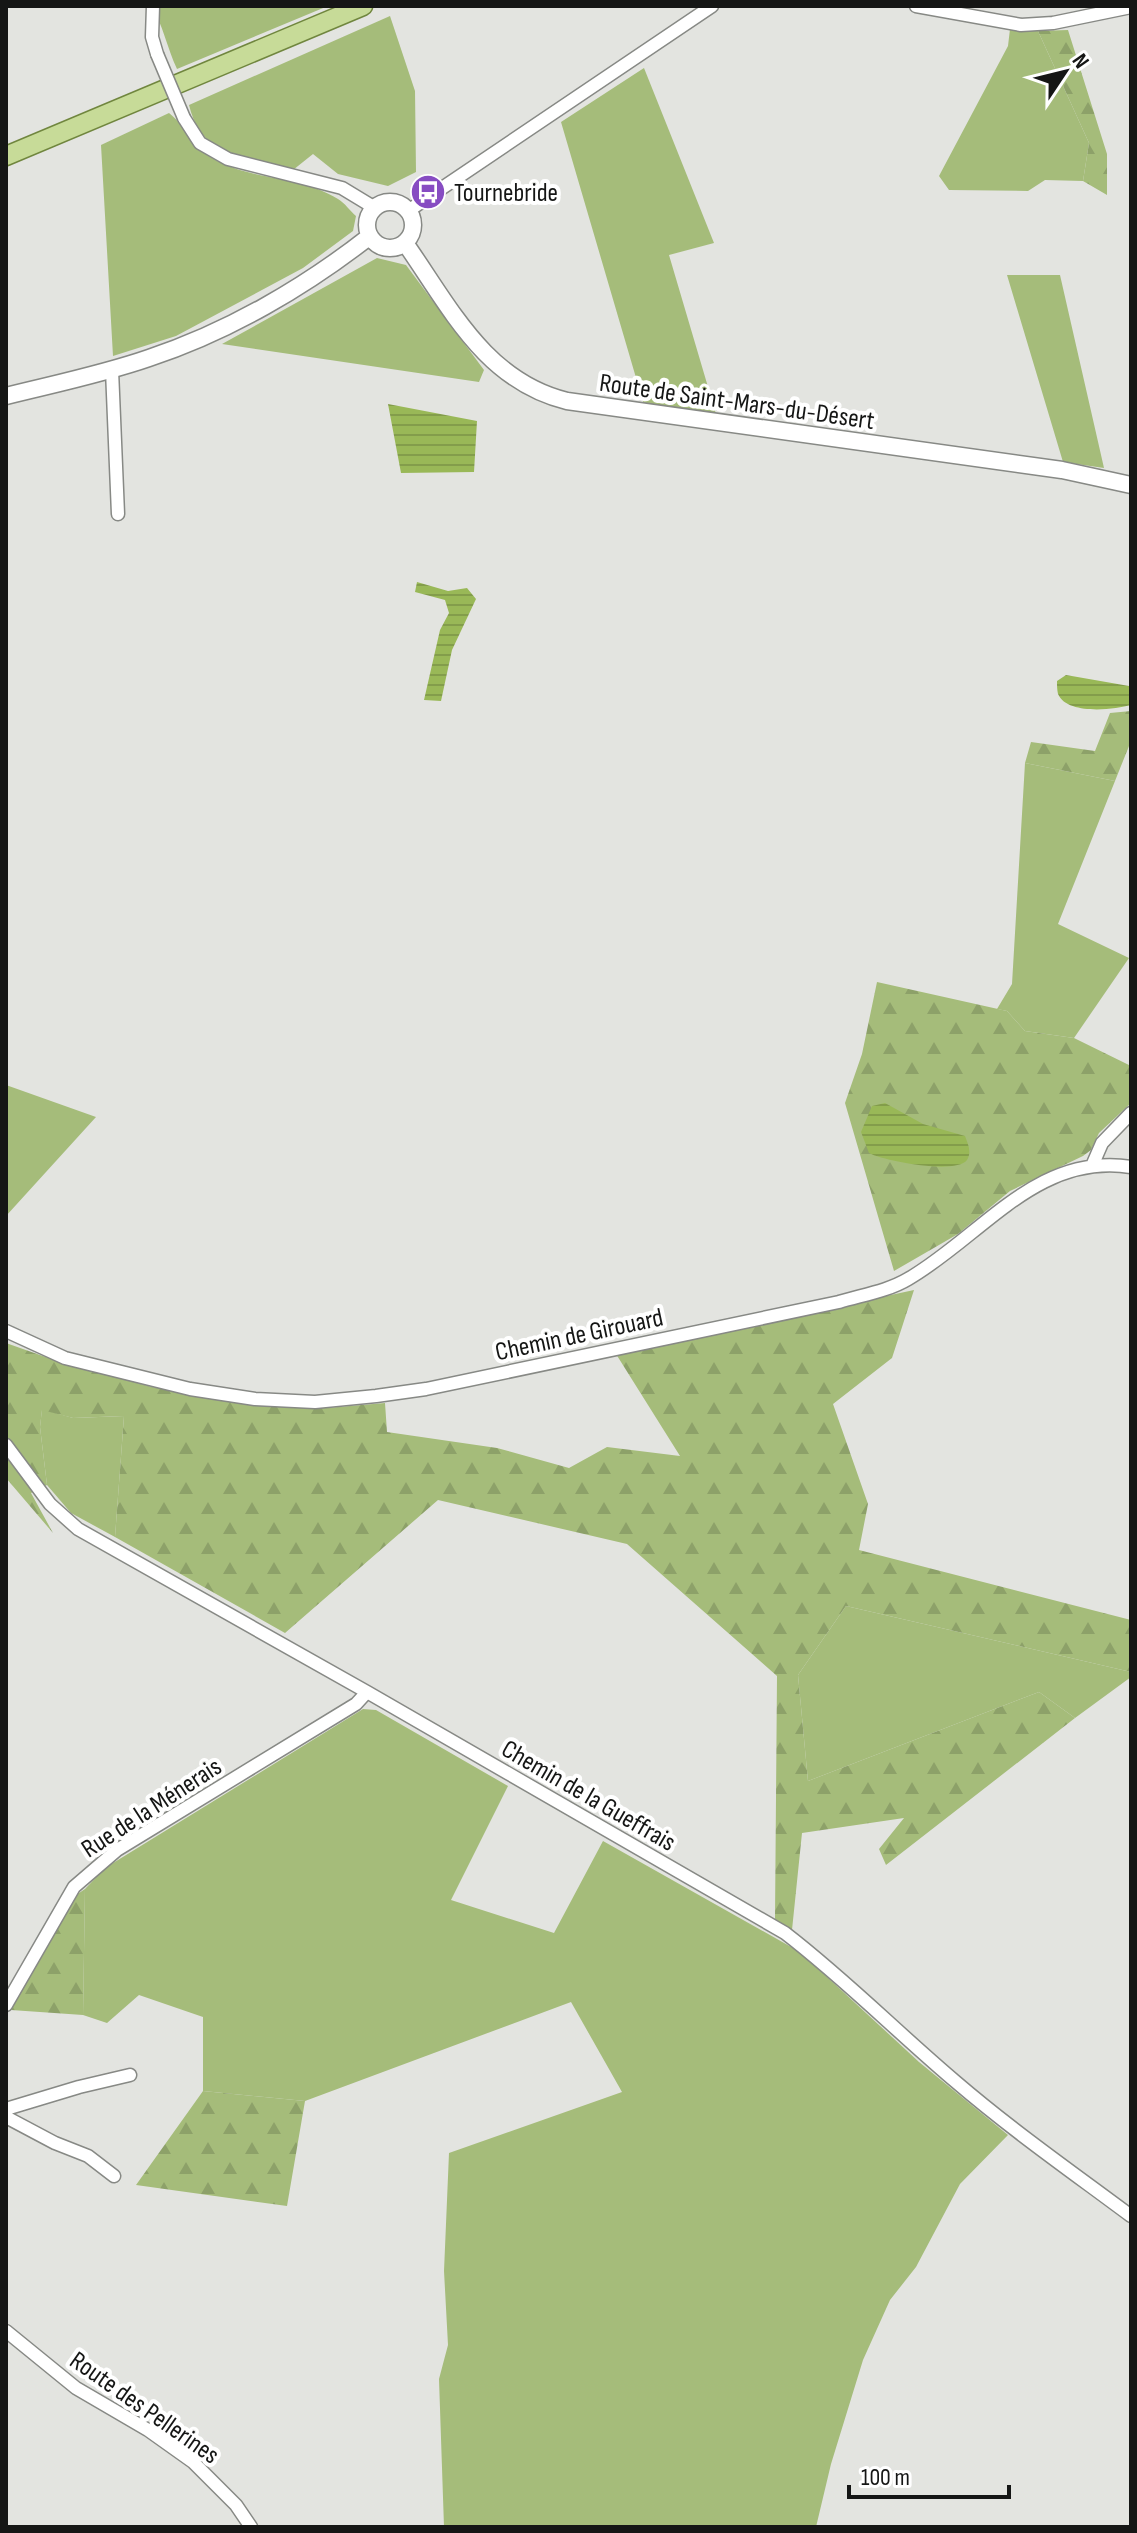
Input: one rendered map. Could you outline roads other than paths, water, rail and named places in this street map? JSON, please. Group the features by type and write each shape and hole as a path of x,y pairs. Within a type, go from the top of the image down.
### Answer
{"main road":[{"path":"6,156 363,6"},
{"path":"389,202 408,211 412,231 405,243 390,248 382,246 370,236 368,221 375,208 389,202"},
{"path":"6,396 112,370 185,345 280,297 370,236"},
{"name":"Route de Saint-Mars-du-Désert","path":"405,243 486,356 524,386 546,396 1062,470 1131,485"}],"street":[{"path":"153,6 152,37 157,54 184,118 200,143 228,159 342,188 375,208"},
{"path":"408,211 712,6"},
{"path":"916,6 1021,25 1053,23 1131,7"},
{"path":"112,370 118,514"},
{"path":"1092,1166 1102,1143 1131,1113"},
{"name":"Chemin de Girouard","path":"6,1331 65,1358 190,1389 255,1399 315,1402 426,1389 839,1302 887,1288 933,1262 1023,1191 1092,1166 1113,1164 1131,1167"},
{"name":"Chemin de la Gueffrais","path":"6,1445 50,1504 78,1529 785,1933 955,2082 1131,2216"},
{"name":"Rue de la Ménerais","path":"6,2005 74,1887 117,1850 356,1704 367,1692"},
{"path":"6,2109 130,2075"},
{"path":"6,2117 55,2143 88,2156 114,2176"},
{"name":"Route des Pellerines","path":"6,2331 76,2388 148,2430 193,2462 236,2505 251,2527"}],"place":[{"name":"Tournebride","path":"428,192"}]}
